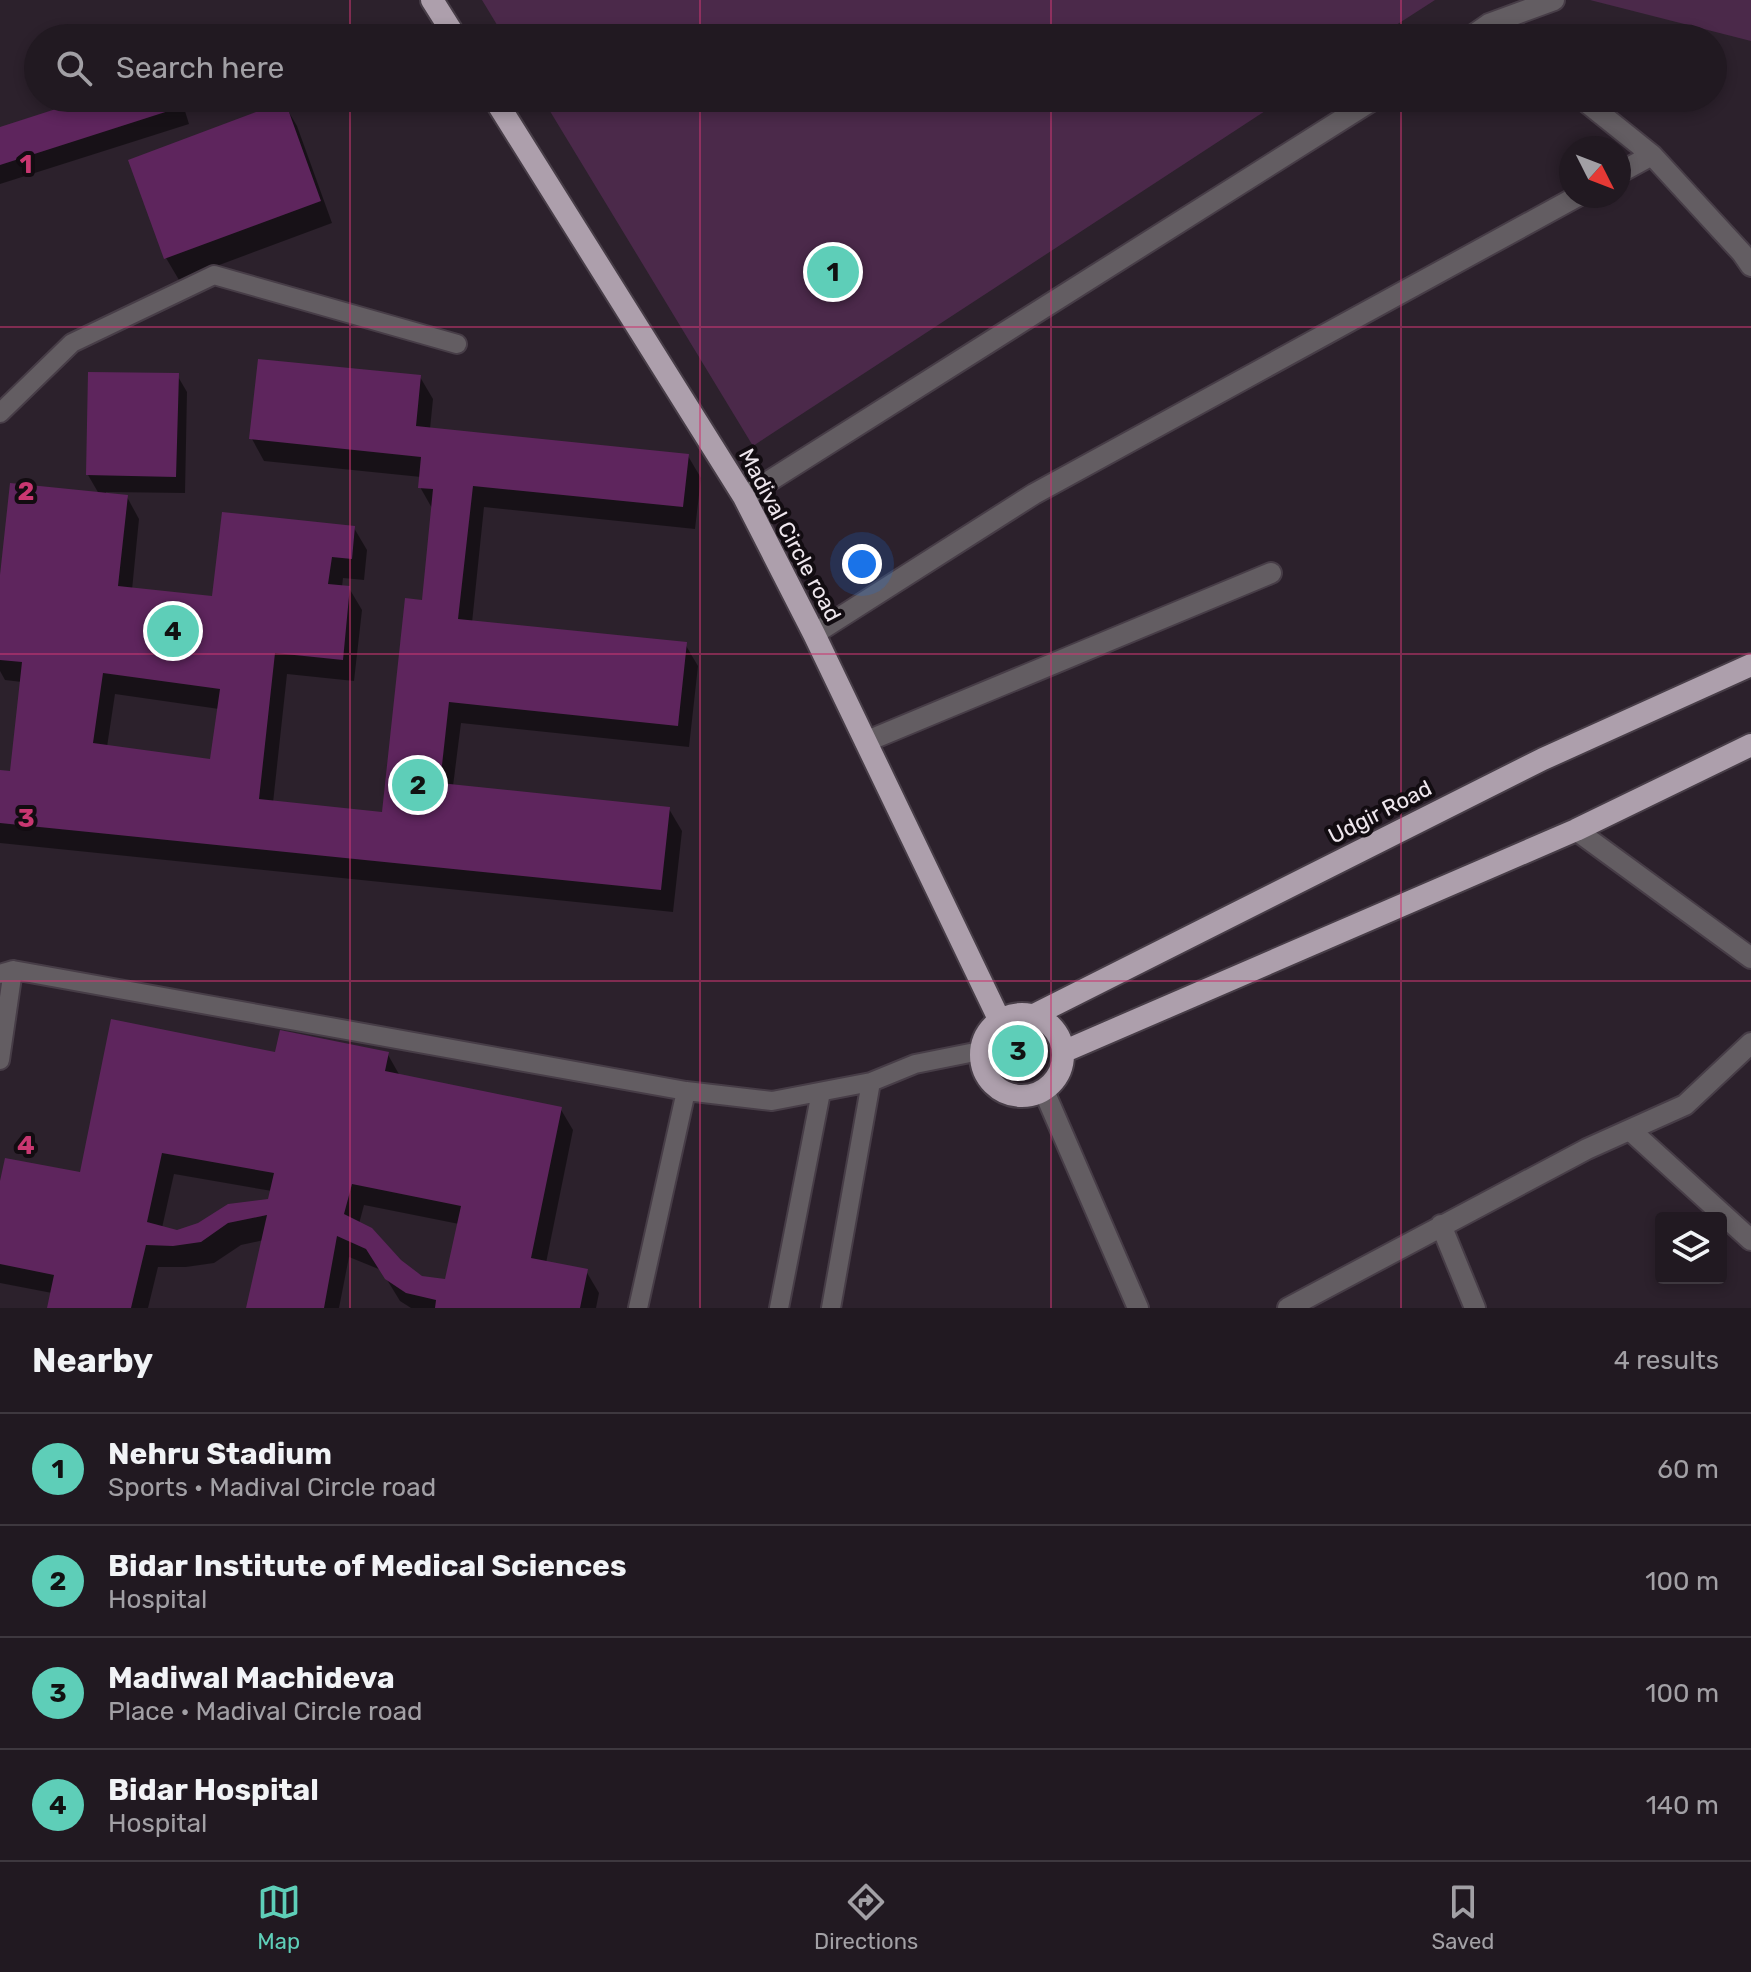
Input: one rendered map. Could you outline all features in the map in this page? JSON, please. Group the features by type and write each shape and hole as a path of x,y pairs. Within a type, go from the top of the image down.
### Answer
{"highway":[{"path":"432,0 447,24"},
{"name":"Madival Circle road","path":"503,112 744,497 814,634 999,1019"},
{"name":"Udgir Road","path":"1036,1014 1543,759 1751,665"},
{"path":"1065,1051 1576,830 1751,745"},
{"path":"1036,1014 1056,1029 1065,1051 1060,1074 1044,1091 1022,1097 1000,1091 984,1074 980,1051 986,1033 999,1019 1036,1014"}],"street":[{"path":"1489,24 1554,0"},
{"path":"744,497 1354,112"},
{"path":"1598,112 1652,155 1748,254"},
{"path":"1631,166 1652,155"},
{"path":"814,634 1034,494 1559,206"},
{"path":"865,742 1271,573"},
{"path":"1576,830 1751,958"},
{"path":"1288,1308 1587,1149 1685,1105 1751,1043"},
{"path":"1044,1091 1138,1308"},
{"path":"1630,1130 1751,1240"},
{"path":"1441,1225 1475,1308"}],"lane":[{"path":"0,413 72,343 214,275 457,344"},
{"path":"0,1060 6,972 686,1091 772,1101 871,1082 915,1064 980,1051"},
{"path":"831,1308 871,1082"},
{"path":"638,1308 686,1091"},
{"path":"779,1308 821,1092"}],"shaded area":[{"path":"482,0 1435,0 1398,24 497,24"},
{"path":"1590,0 1751,0 1751,41 1727,35 1727,24 1684,24"},
{"path":"550,112 1264,112 753,446"}],"building":[{"path":"47,112 165,112 0,165 0,127"},
{"path":"256,112 289,112 321,201 164,259 128,160"},
{"path":"258,359 421,375 416,426 689,454 683,507 473,486 458,619 687,642 678,726 449,702 440,783 670,807 661,890 0,823 0,770 10,771 22,662 0,660 0,575 10,483 128,495 118,586 212,596 222,512 355,526 352,559 332,557 328,584 350,586 343,660 275,653 259,799 382,812 405,598 422,600 433,489 418,488 421,457 249,439","holes":["103,673 220,689 210,759 93,743"]},
{"path":"88,372 179,373 176,477 86,475"},
{"path":"111,1019 275,1052 280,1030 389,1052 385,1071 562,1107 531,1258 588,1269 580,1308 435,1308 436,1300 406,1293 385,1279 366,1249 337,1236 324,1308 246,1308 267,1215 228,1223 201,1242 173,1246 146,1245 131,1308 47,1308 54,1275 0,1264 0,1181 5,1158 80,1172","holes":["162,1153 274,1173 268,1199 228,1204 198,1223 177,1230 147,1222","352,1184 461,1206 445,1279 422,1276 401,1260 372,1228 344,1214"]}],"place":[{"name":"Nehru Stadium","path":"833,272"},
{"name":"Bidar Hospital","path":"173,631"},
{"name":"Bidar Institute of Medical Sciences","path":"418,785"},
{"name":"Madiwal Machideva","path":"1018,1051"}]}
